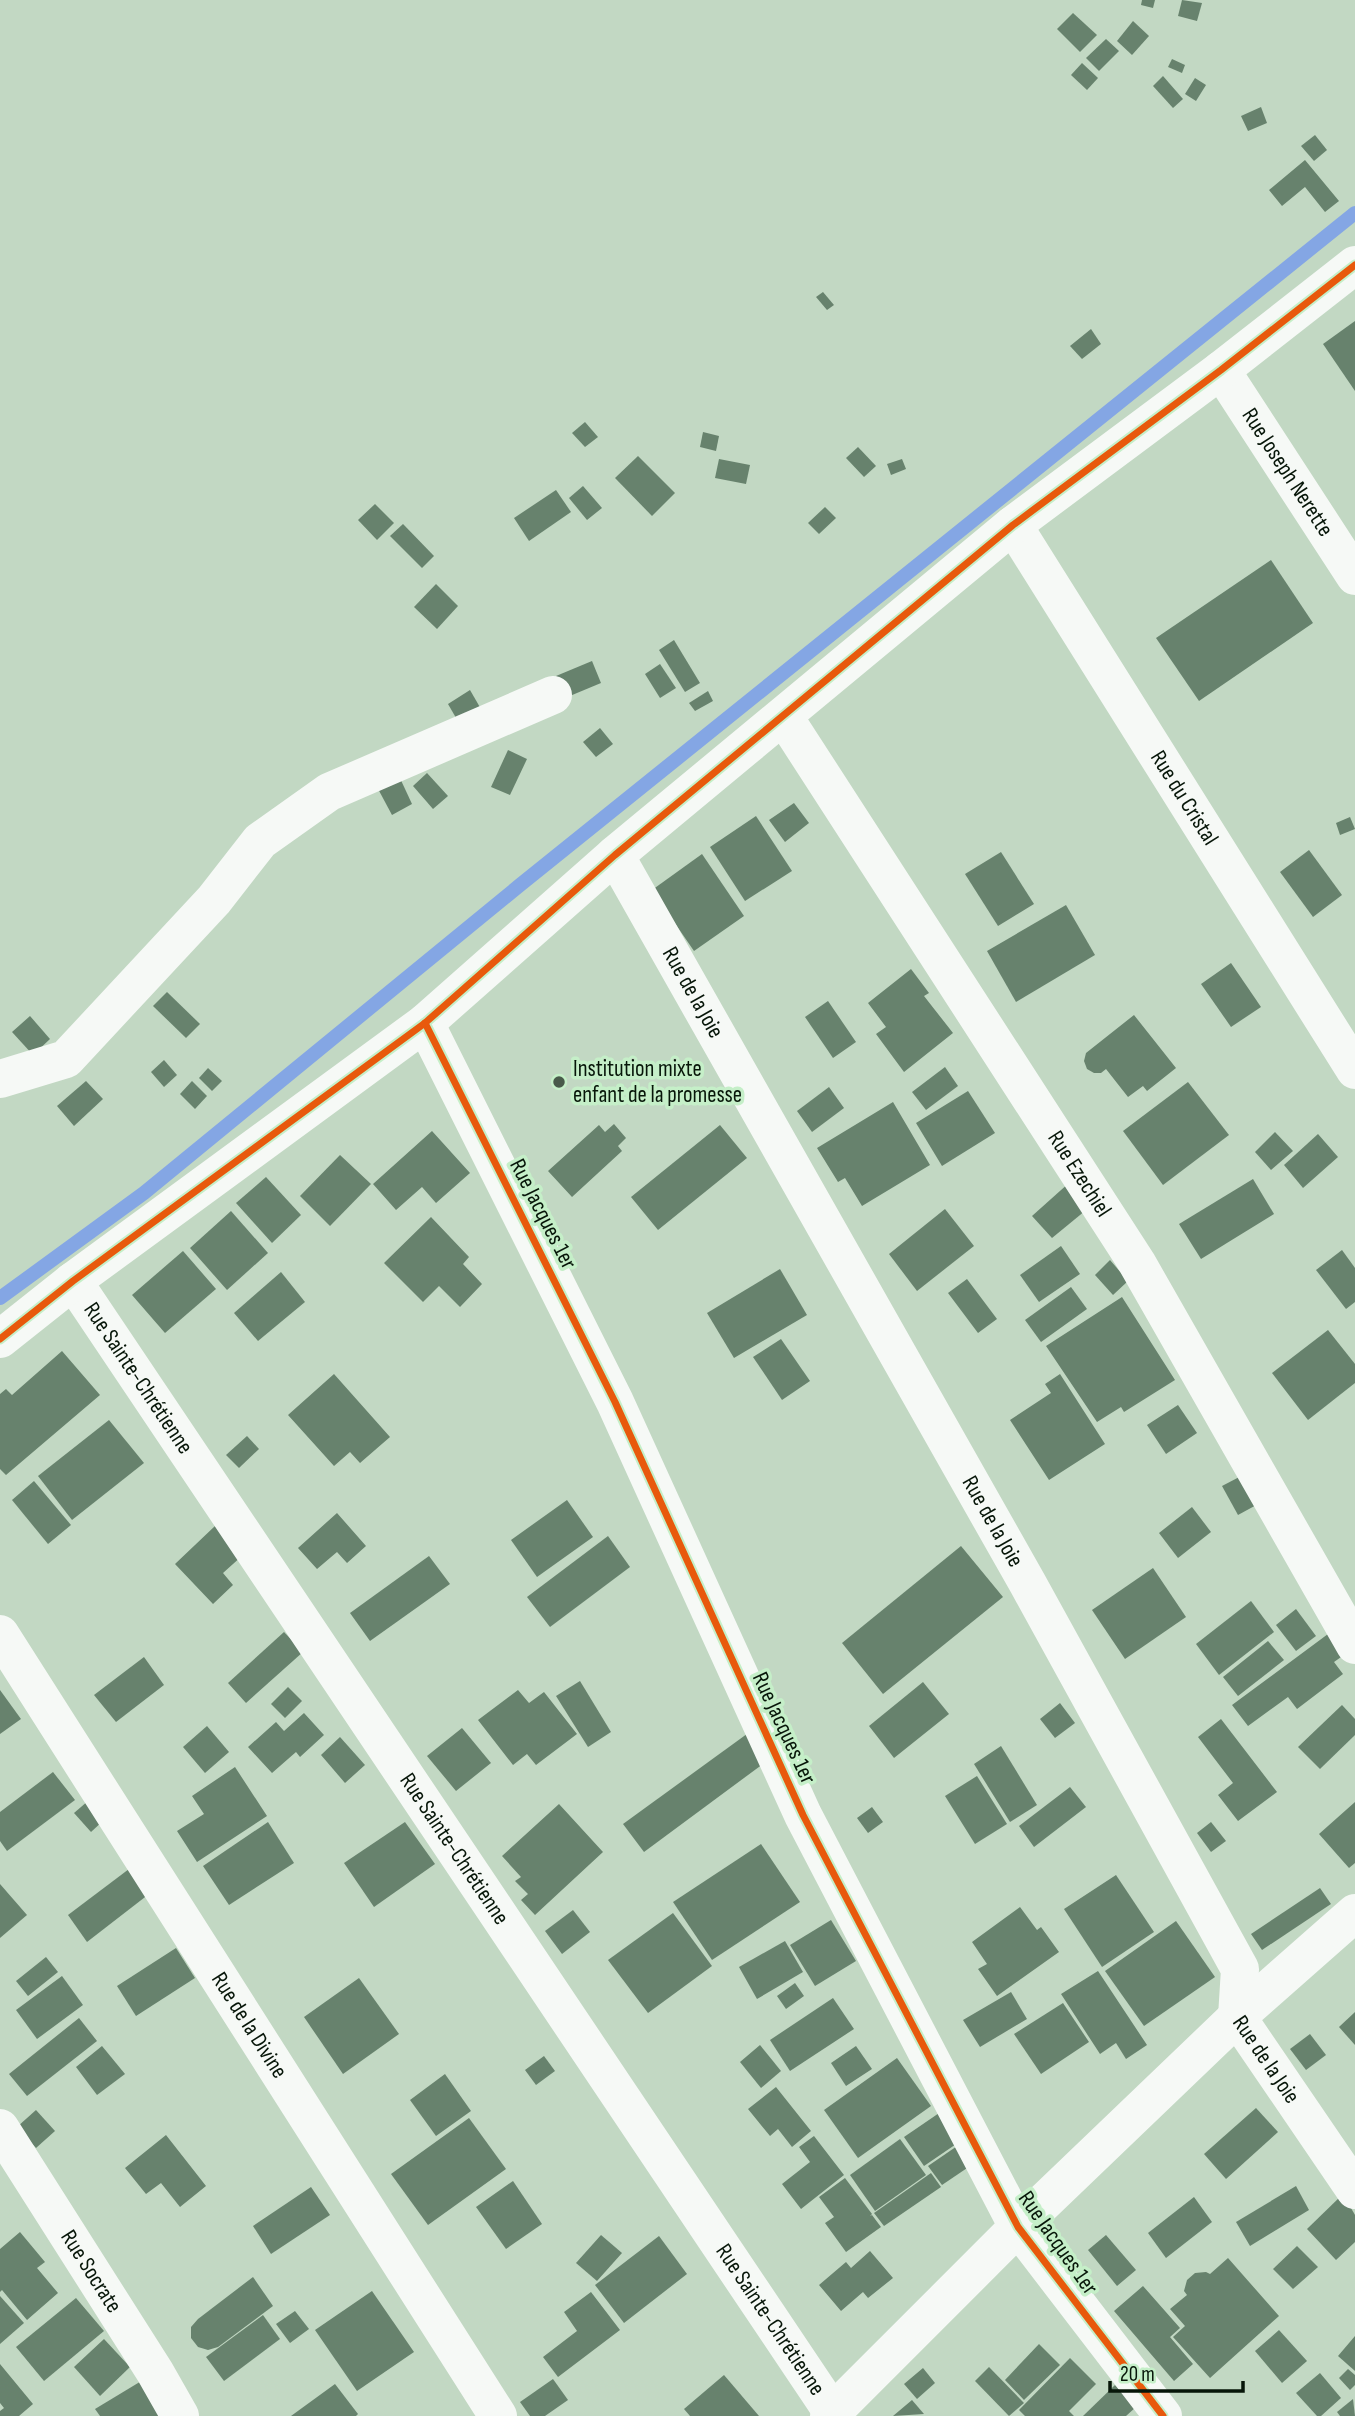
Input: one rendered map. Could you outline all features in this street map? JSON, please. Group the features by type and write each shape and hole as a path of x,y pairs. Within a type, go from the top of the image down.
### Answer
{"street":[{"path":"0,1339 73,1282 425,1023 615,855 1013,525 1221,370 1355,265"},
{"name":"Rue Joseph Nerette","path":"1221,370 1355,576"},
{"name":"Rue du Cristal","path":"1013,525 1355,1070"},
{"path":"0,1079 66,1059 214,900 260,841 329,792 553,695"},
{"name":"Rue Ezechiel","path":"783,717 1138,1263 1355,1645"},
{"name":"Rue de la Joie","path":"615,855 1028,1584 1240,1969 1237,2017 1355,2190"},
{"name":"Rue Jacques 1er","path":"425,1023 615,1402 803,1815 1018,2227 1163,2416"},
{"name":"Rue Sainte-Chrétienne","path":"73,1282 832,2415"},
{"name":"Rue de la Divine","path":"0,1634 498,2416"},
{"path":"832,2415 1018,2227 1237,2017 1355,1913"},
{"name":"Rue Socrate","path":"0,2129 155,2371 180,2416"}],"building":[{"path":"1142,0 1155,0 1153,8 1141,5"},
{"path":"1182,0 1202,3 1197,21 1178,16"},
{"path":"1073,13 1097,35 1080,52 1057,29"},
{"path":"1133,21 1149,36 1132,55 1117,41"},
{"path":"1106,39 1119,51 1099,71 1086,58"},
{"path":"1172,59 1185,65 1182,73 1168,67"},
{"path":"1082,63 1098,78 1087,90 1071,75"},
{"path":"1163,76 1183,99 1173,108 1153,86"},
{"path":"1195,78 1206,85 1196,101 1185,94"},
{"path":"1261,107 1267,123 1248,131 1241,116"},
{"path":"1315,135 1327,150 1314,161 1301,146"},
{"path":"1305,160 1339,201 1325,212 1305,187 1282,206 1269,190"},
{"path":"823,292 834,305 827,310 816,297"},
{"path":"1355,321 1355,391 1323,344"},
{"path":"1091,329 1101,344 1082,359 1070,346"},
{"path":"585,422 598,437 585,447 572,433"},
{"path":"703,432 719,436 716,451 700,447"},
{"path":"858,447 876,466 864,477 846,458"},
{"path":"638,456 675,493 652,516 615,478"},
{"path":"719,459 750,465 746,484 715,478"},
{"path":"902,459 906,469 891,475 887,464"},
{"path":"583,486 602,508 587,520 569,498"},
{"path":"556,490 571,512 529,541 514,518"},
{"path":"375,504 394,523 377,540 358,520"},
{"path":"825,507 836,518 819,534 808,523"},
{"path":"403,524 434,556 422,568 390,536"},
{"path":"1271,560 1313,623 1199,701 1156,638"},
{"path":"436,584 458,606 437,629 414,607"},
{"path":"674,640 700,683 685,692 659,650"},
{"path":"592,661 601,683 565,698 556,676"},
{"path":"660,664 676,688 660,698 645,674"},
{"path":"470,690 485,716 463,730 448,704"},
{"path":"708,691 713,701 695,711 689,703"},
{"path":"600,728 613,744 596,757 583,742"},
{"path":"508,750 527,759 510,795 491,787"},
{"path":"427,773 448,796 433,809 413,786"},
{"path":"399,776 412,804 392,815 377,787"},
{"path":"794,803 809,823 785,842 769,820"},
{"path":"756,816 792,871 745,901 710,847"},
{"path":"1350,817 1355,829 1340,835 1336,823"},
{"path":"1309,850 1342,895 1313,917 1280,872"},
{"path":"1001,852 1034,904 998,926 965,874"},
{"path":"702,854 744,916 694,951 652,890"},
{"path":"1066,905 1095,955 1016,1002 987,951"},
{"path":"1231,963 1261,1007 1231,1027 1201,984"},
{"path":"911,969 929,993 924,996 953,1033 904,1072 876,1034 886,1027 868,1003"},
{"path":"167,992 200,1024 186,1038 153,1006"},
{"path":"828,1001 856,1042 833,1058 805,1017"},
{"path":"1134,1015 1176,1068 1147,1091 1143,1086 1128,1097 1106,1069 1101,1073 1094,1073 1087,1069 1084,1061 1086,1053"},
{"path":"30,1016 50,1039 33,1055 12,1032"},
{"path":"164,1060 177,1075 164,1087 151,1072"},
{"path":"945,1067 958,1086 926,1110 912,1092"},
{"path":"208,1068 222,1081 212,1091 199,1078"},
{"path":"86,1081 103,1099 74,1126 57,1106"},
{"path":"192,1081 207,1096 195,1109 180,1094"},
{"path":"1188,1082 1229,1135 1163,1185 1123,1131"},
{"path":"829,1087 844,1108 812,1132 797,1111"},
{"path":"968,1091 995,1133 942,1166 916,1123"},
{"path":"893,1102 930,1165 862,1206 845,1178 838,1182 817,1148"},
{"path":"614,1124 626,1138 618,1146 622,1151 572,1197 548,1171 599,1125 605,1132"},
{"path":"720,1125 747,1158 658,1230 631,1197"},
{"path":"432,1131 470,1173 436,1203 422,1187 396,1210 373,1184"},
{"path":"1275,1132 1293,1151 1271,1170 1255,1152"},
{"path":"1318,1134 1338,1157 1303,1188 1284,1165"},
{"path":"340,1155 371,1184 330,1226 300,1196"},
{"path":"266,1177 301,1215 272,1243 236,1203"},
{"path":"1253,1179 1274,1214 1201,1259 1179,1224"},
{"path":"1070,1182 1091,1206 1052,1238 1032,1216"},
{"path":"945,1209 974,1246 917,1291 889,1254"},
{"path":"231,1211 268,1253 227,1290 190,1248"},
{"path":"431,1217 469,1257 463,1264 482,1284 460,1307 439,1286 423,1302 384,1263"},
{"path":"1061,1246 1080,1274 1039,1302 1020,1275"},
{"path":"1342,1250 1355,1268 1355,1302 1346,1309 1316,1270"},
{"path":"183,1251 216,1289 165,1333 132,1295"},
{"path":"1110,1260 1128,1281 1113,1295 1095,1275"},
{"path":"780,1269 807,1315 734,1358 707,1313"},
{"path":"281,1272 305,1302 258,1341 234,1313"},
{"path":"967,1279 997,1319 978,1333 948,1293"},
{"path":"1071,1287 1087,1309 1041,1342 1025,1320"},
{"path":"1122,1297 1175,1380 1124,1412 1121,1407 1097,1422 1046,1346"},
{"path":"1328,1330 1355,1364 1355,1383 1308,1420 1272,1373"},
{"path":"781,1339 810,1381 782,1400 753,1357"},
{"path":"62,1351 100,1395 6,1475 0,1469 0,1394 6,1389 12,1395"},
{"path":"334,1374 390,1437 360,1463 350,1452 334,1466 288,1415"},
{"path":"1060,1374 1105,1444 1049,1480 1010,1420 1051,1393 1045,1384"},
{"path":"1178,1405 1197,1433 1166,1454 1147,1425"},
{"path":"109,1420 144,1463 72,1520 38,1476"},
{"path":"247,1436 259,1449 239,1468 226,1455"},
{"path":"1245,1474 1260,1503 1238,1515 1222,1486"},
{"path":"34,1481 71,1525 48,1544 12,1500"},
{"path":"567,1500 593,1537 537,1577 511,1540"},
{"path":"1192,1507 1211,1532 1178,1558 1159,1533"},
{"path":"337,1513 366,1546 347,1563 337,1552 317,1569 298,1548"},
{"path":"215,1526 243,1555 223,1573 233,1585 213,1604 175,1564"},
{"path":"608,1536 630,1567 550,1627 527,1597"},
{"path":"961,1546 1003,1597 883,1694 842,1643"},
{"path":"429,1556 450,1584 370,1641 350,1613"},
{"path":"1153,1568 1186,1617 1125,1659 1092,1610"},
{"path":"1251,1601 1274,1632 1219,1675 1196,1644"},
{"path":"1296,1609 1316,1636 1296,1651 1276,1625"},
{"path":"284,1632 303,1652 246,1703 228,1683"},
{"path":"1328,1634 1344,1655 1334,1662 1343,1674 1297,1709 1288,1697 1248,1726 1232,1705"},
{"path":"1268,1641 1284,1660 1238,1696 1223,1677"},
{"path":"144,1657 164,1685 116,1722 94,1695"},
{"path":"580,1681 611,1732 588,1747 556,1696"},
{"path":"923,1682 949,1714 894,1758 869,1726"},
{"path":"288,1687 302,1701 285,1718 271,1704"},
{"path":"0,1690 21,1719 0,1734"},
{"path":"518,1690 529,1703 544,1692 577,1734 536,1765 527,1754 513,1765 478,1720"},
{"path":"1060,1703 1075,1723 1055,1738 1040,1719"},
{"path":"1342,1705 1355,1719 1355,1735 1320,1769 1298,1747"},
{"path":"304,1713 324,1735 300,1757 296,1752 272,1773 248,1747 276,1722 284,1731"},
{"path":"1221,1719 1277,1792 1238,1821 1218,1795 1233,1783 1198,1737"},
{"path":"207,1726 229,1752 205,1773 183,1747"},
{"path":"462,1728 491,1763 456,1791 427,1756"},
{"path":"751,1731 771,1758 644,1852 623,1824"},
{"path":"340,1737 365,1765 345,1783 321,1755"},
{"path":"1001,1746 1037,1805 1010,1822 974,1764"},
{"path":"235,1767 267,1816 197,1862 177,1831 204,1814 192,1796"},
{"path":"53,1772 75,1800 7,1851 0,1841 0,1812"},
{"path":"977,1776 1007,1824 975,1844 945,1796"},
{"path":"1070,1787 1086,1807 1034,1847 1019,1826"},
{"path":"88,1801 104,1820 91,1832 74,1813"},
{"path":"1355,1802 1355,1863 1349,1868 1319,1834"},
{"path":"559,1804 603,1852 535,1915 521,1900 528,1894 515,1881 521,1877 502,1856"},
{"path":"872,1807 883,1822 868,1833 857,1818"},
{"path":"268,1822 294,1863 229,1905 203,1866"},
{"path":"405,1822 435,1864 374,1907 344,1863"},
{"path":"1211,1822 1226,1841 1211,1852 1197,1833"},
{"path":"761,1844 800,1902 712,1960 673,1902"},
{"path":"129,1869 149,1894 87,1942 68,1915"},
{"path":"1116,1875 1154,1932 1102,1967 1064,1909"},
{"path":"0,1884 27,1915 0,1938"},
{"path":"1320,1888 1331,1904 1262,1950 1251,1934"},
{"path":"1020,1907 1037,1930 1041,1927 1059,1952 997,1996 978,1969 987,1964 972,1942"},
{"path":"573,1910 590,1932 562,1954 545,1931"},
{"path":"673,1913 712,1966 648,2013 608,1960"},
{"path":"831,1920 856,1961 815,1986 790,1945"},
{"path":"1176,1921 1215,1977 1144,2026 1105,1971"},
{"path":"785,1941 803,1972 757,1999 739,1967"},
{"path":"176,1948 195,1978 136,2016 117,1986"},
{"path":"46,1957 58,1972 28,1996 16,1981"},
{"path":"1098,1971 1147,2045 1126,2059 1116,2043 1100,2054 1061,1994"},
{"path":"62,1976 83,2005 37,2039 16,2010"},
{"path":"359,1978 399,2034 343,2074 304,2017"},
{"path":"795,1983 804,1996 786,2009 777,1996"},
{"path":"1011,1992 1027,2019 980,2047 963,2020"},
{"path":"833,1998 854,2029 790,2071 770,2040"},
{"path":"1063,2003 1089,2042 1041,2074 1014,2034"},
{"path":"1355,2012 1355,2045 1339,2027"},
{"path":"79,2018 97,2041 27,2096 9,2074"},
{"path":"1310,2034 1326,2055 1306,2070 1290,2049"},
{"path":"760,2045 781,2071 761,2088 740,2062"},
{"path":"102,2046 125,2074 97,2095 76,2067"},
{"path":"856,2046 872,2069 846,2086 831,2063"},
{"path":"544,2056 555,2071 536,2085 525,2070"},
{"path":"897,2058 931,2106 858,2158 824,2110"},
{"path":"445,2074 471,2111 436,2136 410,2100"},
{"path":"776,2087 811,2131 792,2147 778,2129 770,2136 748,2109"},
{"path":"1256,2108 1278,2132 1226,2179 1204,2154"},
{"path":"945,2109 965,2138 924,2166 904,2137"},
{"path":"36,2110 55,2131 36,2148 17,2127"},
{"path":"469,2118 506,2169 428,2225 391,2174"},
{"path":"166,2135 206,2186 180,2207 161,2183 146,2194 125,2168"},
{"path":"814,2136 844,2175 801,2209 782,2184 810,2162 799,2147"},
{"path":"900,2139 926,2175 875,2211 850,2175"},
{"path":"963,2142 976,2162 942,2185 928,2166"},
{"path":"931,2173 941,2187 884,2226 874,2213"},
{"path":"845,2178 872,2214 870,2216 872,2215 881,2227 846,2252 825,2223 834,2217 819,2197"},
{"path":"513,2181 542,2224 506,2249 476,2207"},
{"path":"1296,2186 1309,2210 1250,2246 1236,2222"},
{"path":"311,2187 330,2215 271,2254 253,2226"},
{"path":"1343,2194 1355,2215 1355,2242 1336,2260 1307,2229"},
{"path":"1194,2197 1212,2222 1166,2258 1148,2233"},
{"path":"20,2232 45,2262 37,2268 58,2293 27,2320 2,2290 0,2292 0,2249"},
{"path":"601,2235 622,2253 597,2281 576,2263"},
{"path":"1106,2235 1136,2270 1117,2286 1088,2250"},
{"path":"659,2236 687,2274 624,2323 595,2285"},
{"path":"1297,2246 1318,2267 1293,2289 1273,2269"},
{"path":"870,2251 893,2278 868,2298 863,2292 841,2311 819,2285 846,2262 851,2268"},
{"path":"1228,2258 1279,2316 1210,2378 1173,2337 1185,2326 1170,2309 1187,2295 1184,2291 1187,2280 1195,2273 1210,2274"},
{"path":"253,2277 273,2306 218,2347 208,2350 198,2347 191,2338 191,2327"},
{"path":"1143,2286 1180,2328 1170,2337 1193,2364 1174,2381 1114,2311"},
{"path":"372,2291 414,2352 357,2391 315,2330"},
{"path":"591,2292 620,2330 558,2377 543,2357 577,2331 564,2312"},
{"path":"0,2296 24,2323 0,2344"},
{"path":"76,2298 104,2331 44,2381 16,2347"},
{"path":"295,2311 309,2329 290,2343 276,2324"},
{"path":"263,2315 280,2339 224,2381 206,2357"},
{"path":"1279,2330 1307,2361 1282,2383 1255,2351"},
{"path":"1355,2336 1355,2371 1338,2356"},
{"path":"104,2339 130,2367 100,2396 74,2367"},
{"path":"1039,2344 1060,2365 1024,2400 1005,2380"},
{"path":"1070,2358 1096,2384 1069,2411 1074,2416 1025,2416 1019,2410"},
{"path":"0,2364 33,2404 19,2416 0,2416 0,2411 4,2408 0,2403"},
{"path":"989,2367 1024,2403 1009,2416 975,2381"},
{"path":"923,2368 935,2383 917,2399 904,2384"},
{"path":"1348,2369 1355,2375 1355,2385 1350,2390 1339,2378"},
{"path":"1320,2373 1341,2398 1321,2416 1317,2416 1296,2393"},
{"path":"724,2375 759,2416 690,2416 684,2409"},
{"path":"553,2379 568,2400 545,2416 530,2416 520,2402"},
{"path":"143,2380 165,2416 100,2416 95,2409"},
{"path":"335,2384 358,2414 356,2416 291,2416"},
{"path":"1115,2385 1136,2407 1126,2416 1083,2416"},
{"path":"1353,2399 1355,2416 1340,2416 1337,2412"},
{"path":"912,2400 924,2414 893,2416"}],"waterway":[{"path":"0,1298 144,1193 520,885 1355,213"}],"cycle path":[{"path":"0,1339 73,1281 425,1023 615,855 1013,525 1221,370 1355,265"},
{"path":"425,1023 615,1402 803,1815 1018,2227 1163,2416"}],"place":[{"name":"Institution mixte enfant de la promesse","path":"559,1082"}]}
